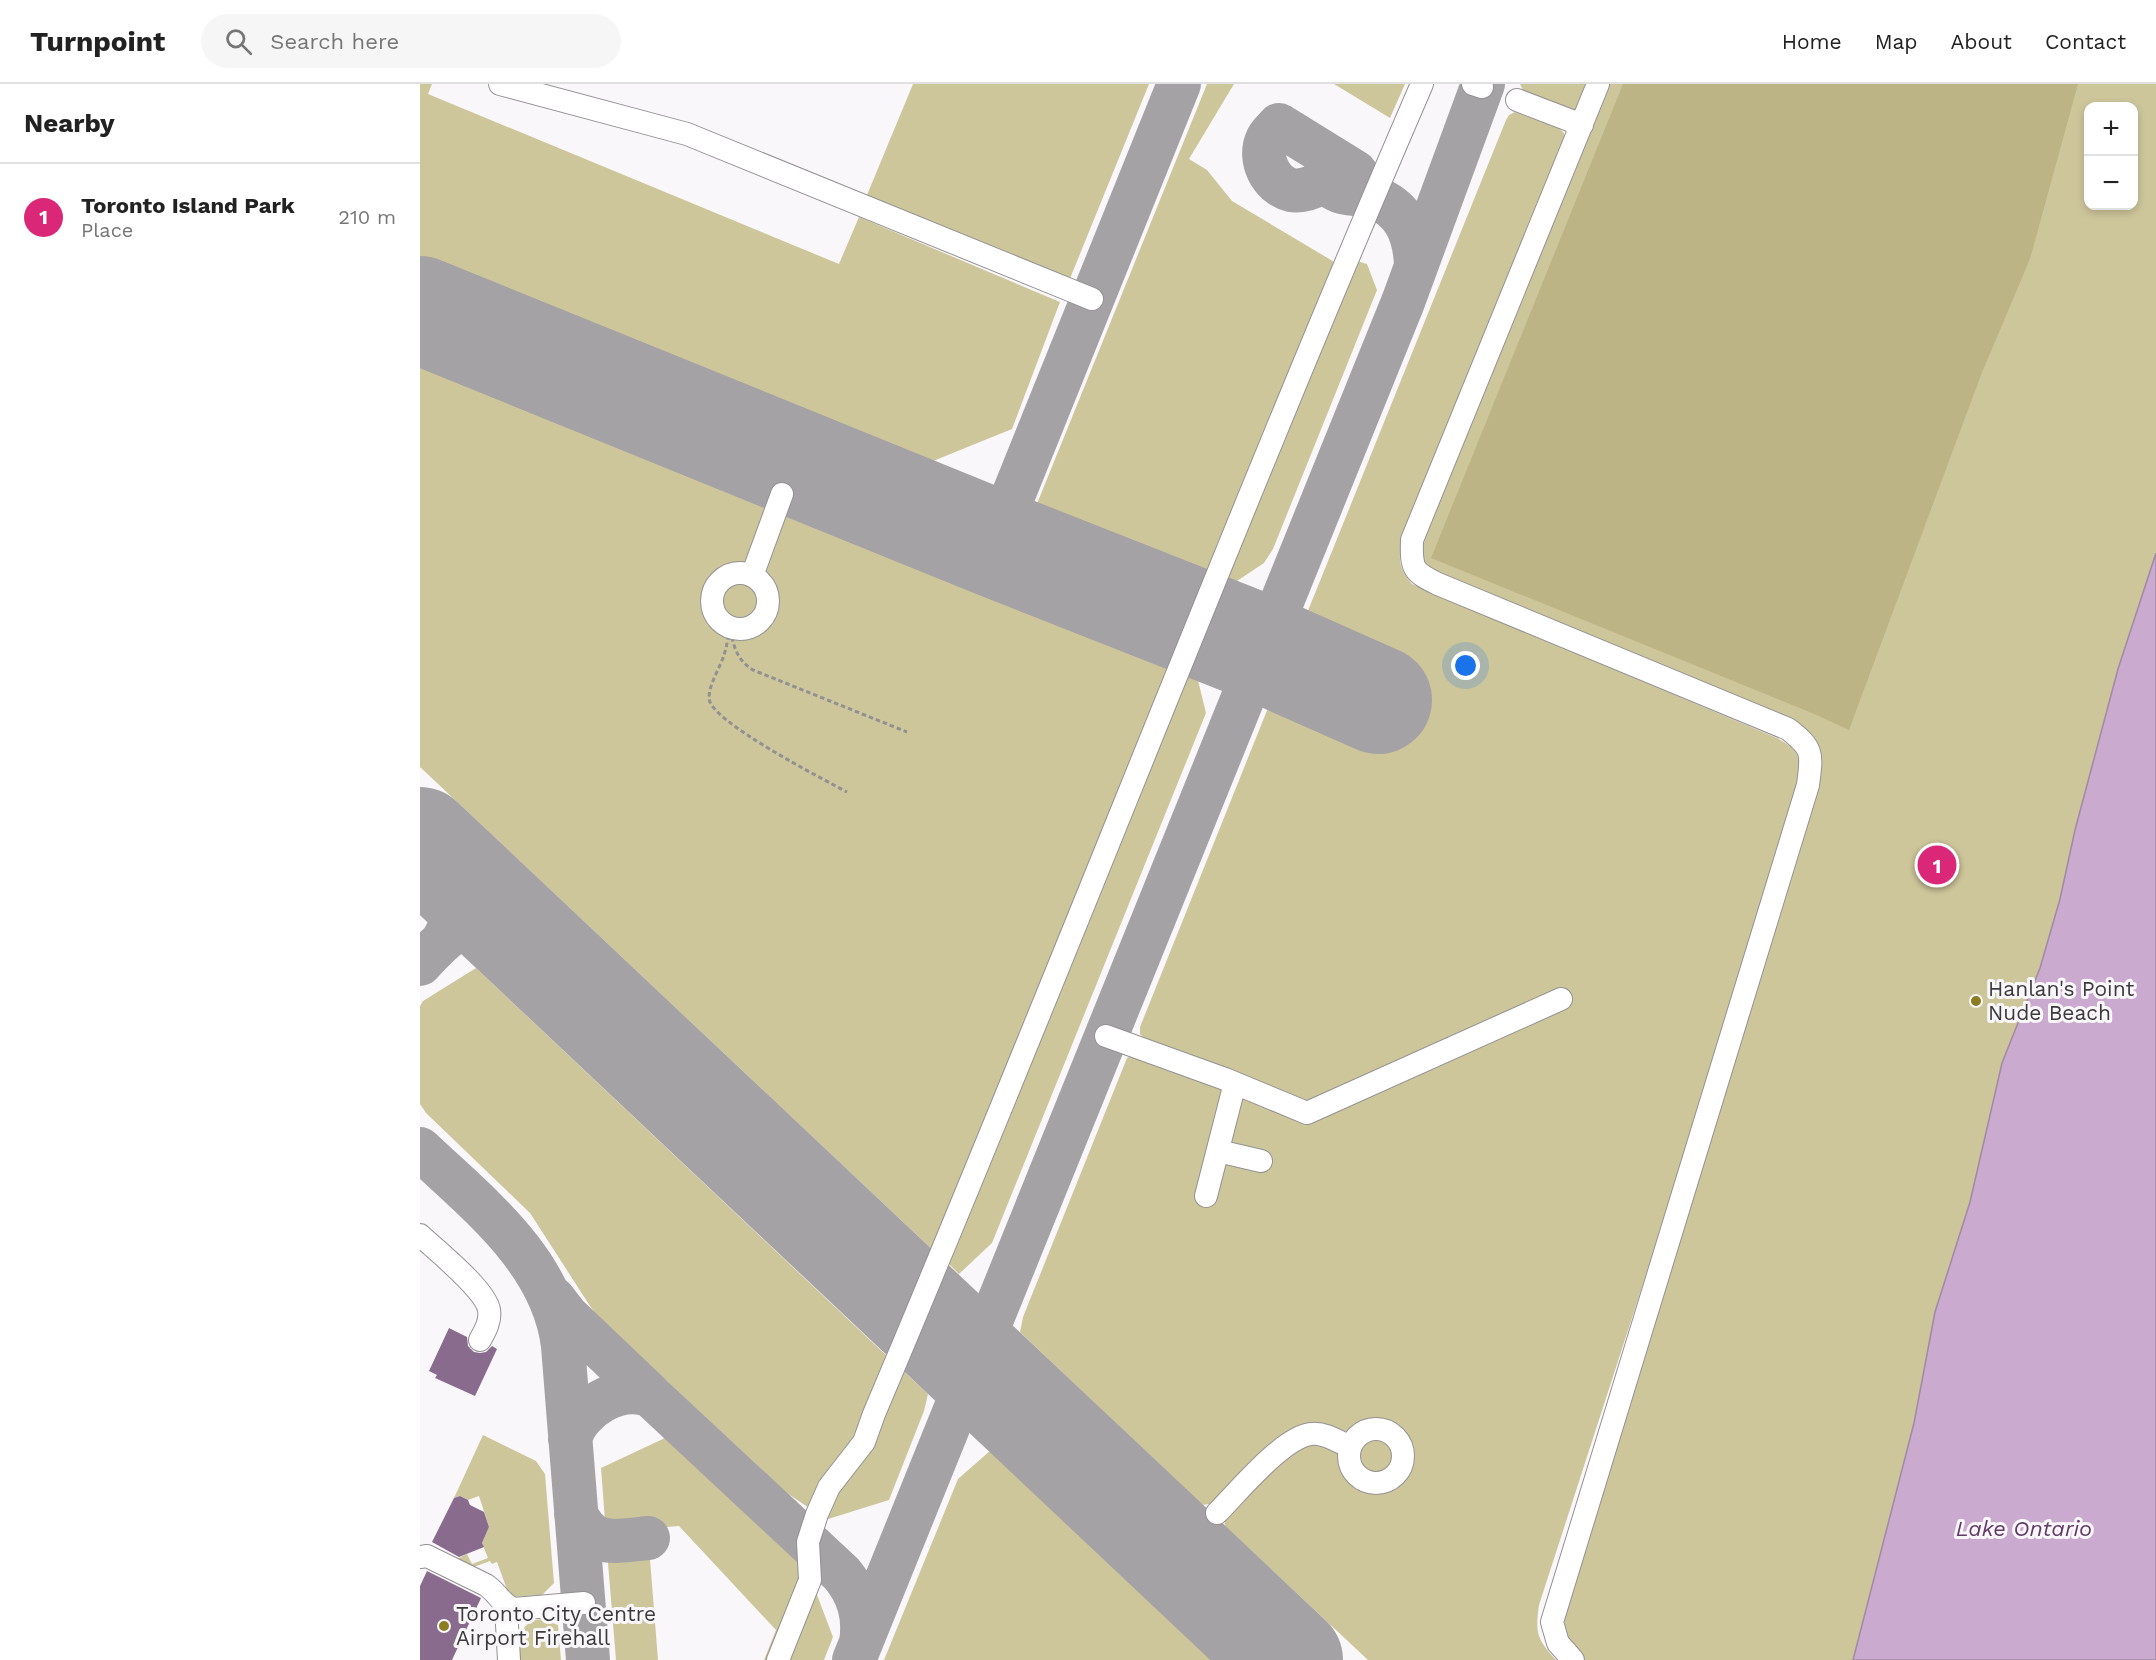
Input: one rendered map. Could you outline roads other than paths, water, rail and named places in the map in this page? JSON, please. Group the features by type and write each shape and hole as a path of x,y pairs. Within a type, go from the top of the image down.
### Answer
{"lane":[{"path":"500,84 687,134 1092,299"},
{"path":"778,1660 810,1580 808,1542 817,1514 829,1487 864,1442 873,1414 982,1158 1338,278 1422,84"},
{"path":"1573,1660 1558,1643 1552,1622 1808,785 1812,760 1806,743 1788,729 1438,584 1420,575 1411,561 1412,540 1598,84"},
{"path":"1517,100 1582,124"},
{"path":"752,576 782,494"},
{"path":"743,573 752,576 760,581 765,589 767,608 764,617 757,624 740,630 722,624 712,608 714,591 718,583 734,574 743,573"},
{"path":"1106,1036 1235,1083 1307,1113 1561,999"},
{"path":"1206,1197 1235,1083"},
{"path":"1218,1150 1261,1161"},
{"path":"420,1235 477,1289 486,1302 490,1311 489,1323 480,1340"},
{"path":"1217,1513 1280,1448 1298,1438 1313,1433 1329,1437 1350,1447"},
{"path":"420,1557 427,1556 493,1590 506,1607 509,1660"},
{"path":"506,1607 514,1609 584,1603"}],"water":[{"name":"Lake Ontario","path":"2156,553 2156,1660 1853,1660 1914,1423 1935,1312 1970,1202 2002,1063 2040,968 2060,899 2075,830 2118,669"}],"place":[{"name":"Toronto Island Park","path":"1937,865"},
{"name":"Hanlan's Point Nude Beach","path":"1976,1001"},
{"name":"Toronto City Centre Airport Firehall","path":"444,1626"}]}
